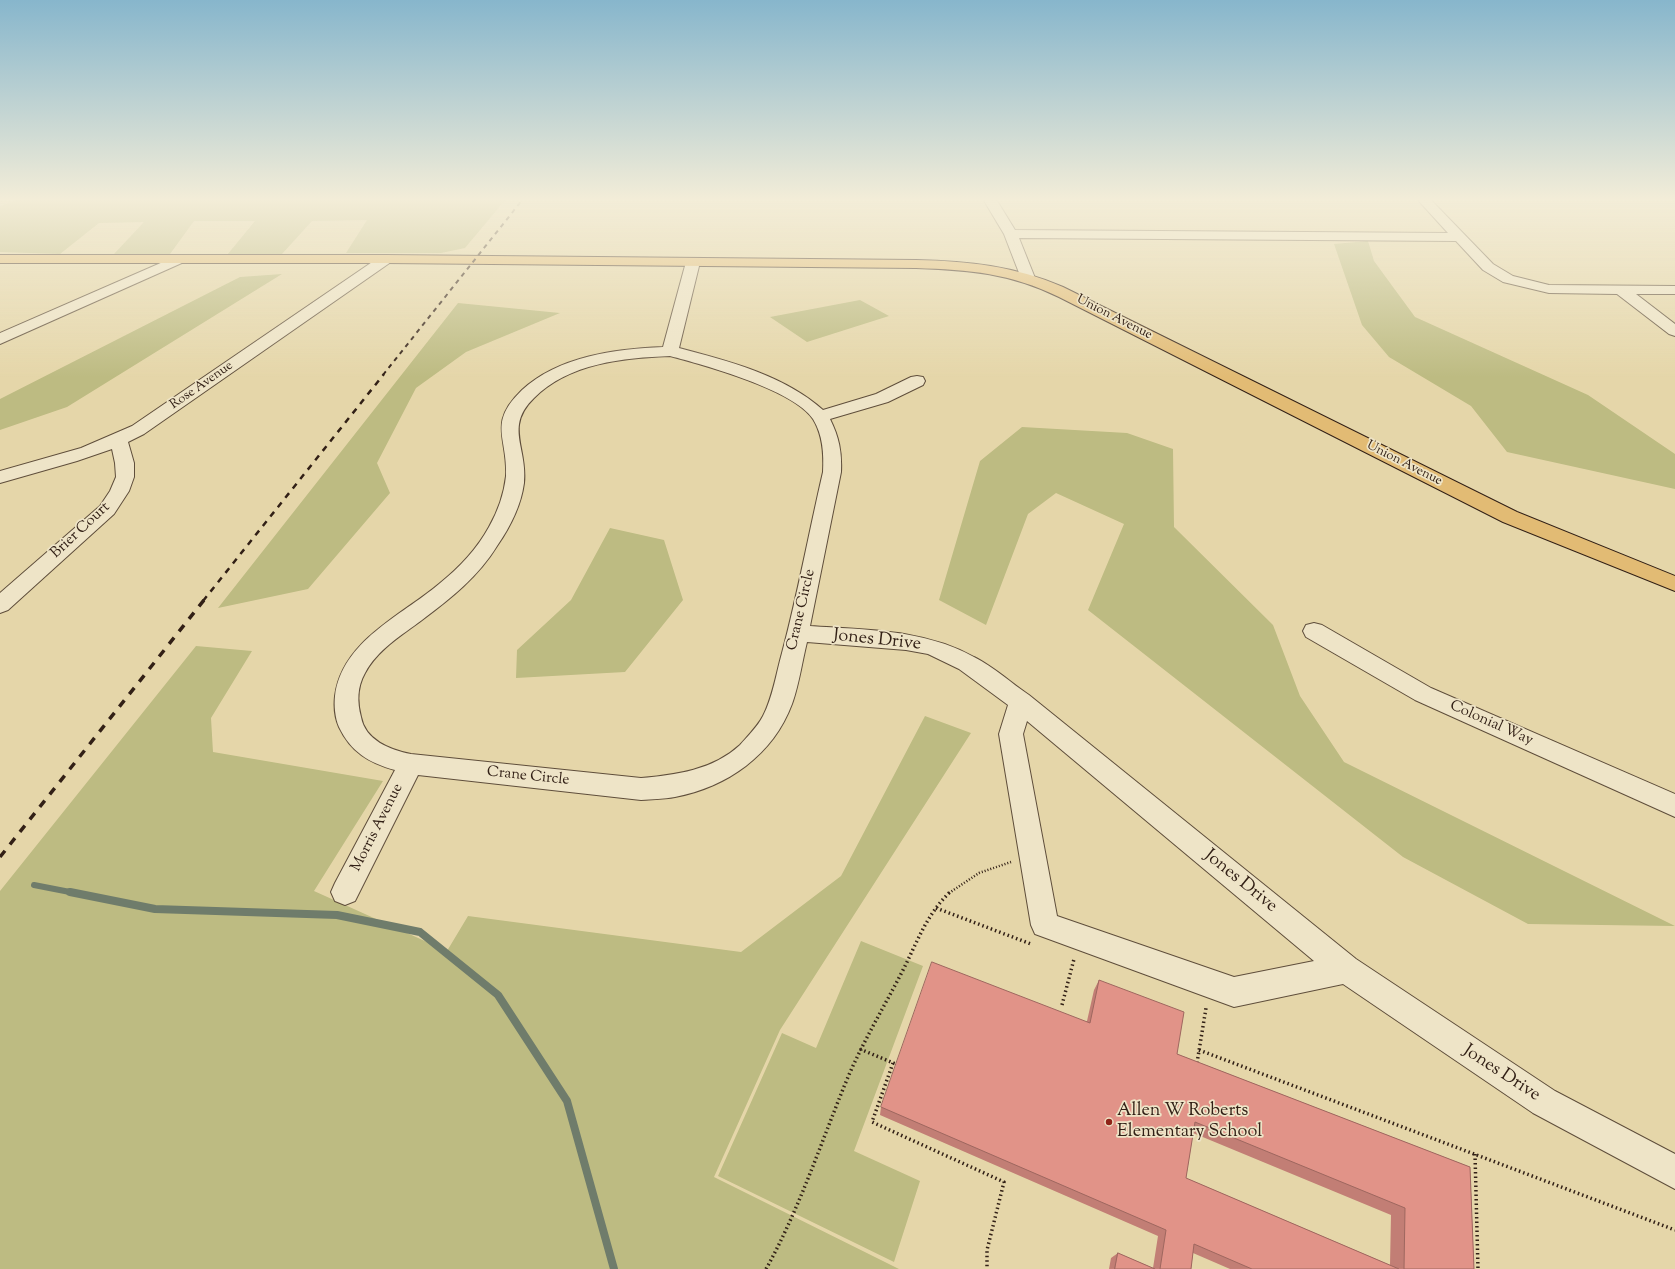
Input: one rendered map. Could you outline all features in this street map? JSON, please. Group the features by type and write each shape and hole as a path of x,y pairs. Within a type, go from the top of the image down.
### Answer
{"main road":[{"name":"Union Avenue","path":"0,259 693,262 943,265 998,270 1028,278 1071,296 1510,517 1675,584"}],"street":[{"path":"1020,258 1028,278"},
{"path":"1480,258 1499,275 1523,284 1559,289 1675,290"},
{"path":"0,339 179,259"},
{"name":"Rose Avenue","path":"0,477 119,441 138,430 386,260"},
{"path":"670,351 693,262"},
{"path":"1621,290 1675,331"},
{"name":"Crane Circle","path":"670,351 738,371 780,388 804,402 820,416 832,444 832,472 798,633 780,704 771,724 748,752 727,767 702,778 675,786 641,789 397,762 378,754 362,743 352,729 346,712 346,695 351,678 361,660 374,644 449,587 484,550 495,533 508,510 513,490 515,474 508,432 509,420 516,408 530,392 550,378 574,367 605,358 643,352 670,351"},
{"path":"820,416 882,398 917,381"},
{"name":"Brier Court","path":"0,605 107,510 119,493 126,476 119,441"},
{"name":"Colonial Way","path":"1314,631 1423,694 1675,806"},
{"name":"Jones Drive","path":"798,633 906,642 932,647 968,663 1020,702 1346,969 1544,1102 1675,1172"},
{"path":"1020,702 1011,734 1045,925 1234,992 1346,969"},
{"name":"Morris Avenue","path":"345,892 411,764"}],"path":[{"path":"766,1269 781,1243 796,1210 860,1050 936,908 962,883 981,871 996,864 1034,859"},
{"path":"1062,1005 1080,938"},
{"path":"1196,1065 1207,1009"},
{"path":"860,1050 898,1065"},
{"path":"1199,1050 1675,1230"},
{"path":"893,1063 872,1122 1004,1182 987,1250 987,1269"},
{"path":"1475,1154 1478,1269"}],"shaded area":[{"path":"1339,258 1373,258 1415,317 1588,395 1675,454 1675,489 1507,452 1471,406 1389,357 1362,325"},
{"path":"282,274 67,407 0,430 0,399 240,277"},
{"path":"860,300 889,316 807,342 770,317"},
{"path":"458,303 560,313 466,352 416,388 377,463 390,493 308,589 218,608"},
{"path":"1022,427 1127,433 1173,449 1174,527 1273,625 1300,696 1344,762 1675,926 1528,924 1403,857 1088,610 1124,524 1056,493 1028,514 986,625 939,600 980,461"},
{"path":"610,528 664,540 683,600 625,672 516,678 517,650 571,600"},
{"path":"196,646 252,651 211,718 213,752 383,781 314,891 447,951 468,916 741,952 841,876 925,716 971,733 780,1030 714,1177 899,1269 0,1269 0,891"},
{"path":"861,941 923,966 854,1151 920,1181 894,1262 718,1176 782,1033 816,1048"}],"building":[{"name":"Allen W Roberts Elementary School","path":"932,962 1090,1023 1099,980 1184,1012 1177,1054 1470,1167 1474,1269 1404,1269 1405,1208 1195,1122 1186,1178 1399,1269 1252,1269 1194,1244 1191,1269 1160,1269 1166,1230 881,1107"},
{"path":"1118,1253 1155,1269 1115,1269"}],"waterway":[{"path":"34,885 75,893"},
{"path":"70,892 75,893"},
{"path":"75,893 155,909 337,915 420,932 498,995 567,1101 614,1269"}],"railway":[{"path":"383,375 476,258"},
{"path":"203,601 384,374"},
{"path":"0,857 204,600"}],"place":[{"name":"Allen W Roberts Elementary School","path":"1109,1122"}]}
